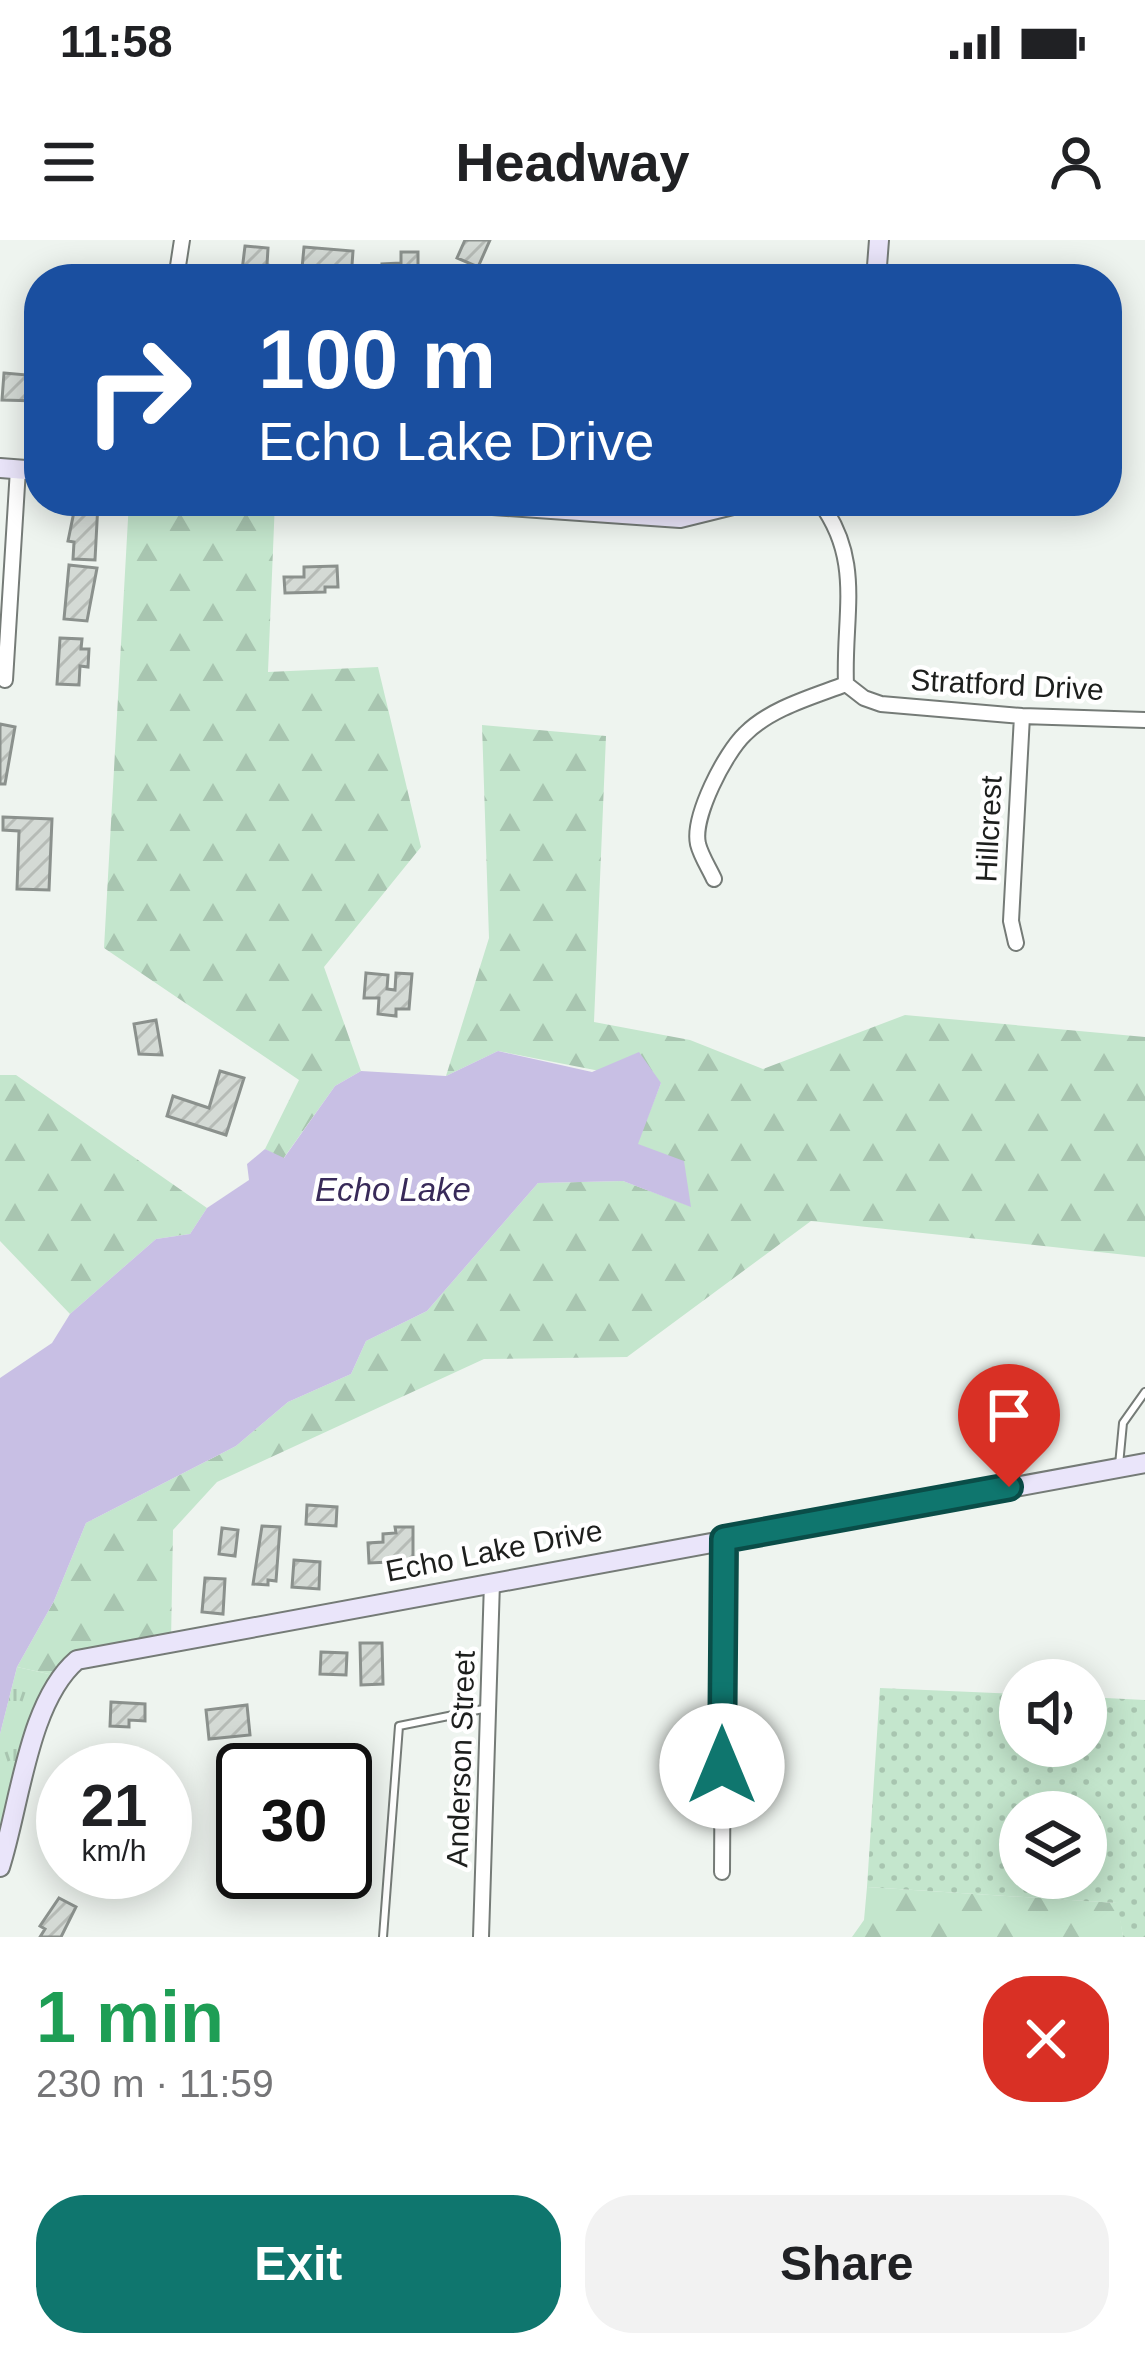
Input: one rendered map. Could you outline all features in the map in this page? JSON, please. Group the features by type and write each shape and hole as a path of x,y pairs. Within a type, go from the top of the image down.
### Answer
{"street":[{"path":"5,680 9,468"},
{"path":"651,516 688,516"},
{"path":"714,878 698,844 698,822 711,788 743,735 775,713 845,684 849,569 831,516"},
{"name":"Stratford Drive","path":"845,684 881,704 1022,716 1145,719"},
{"name":"Hillcrest","path":"1016,944 1012,921 1022,716"},
{"name":"Echo Lake Drive","path":"0,1867 42,1706 58,1676 77,1660 1145,1462"},
{"path":"722,1872 724,1539"},
{"name":"Anderson Street","path":"481,1937 492,1582"}],"lane":[{"path":"1119,1467 1123,1423 1145,1392"},
{"path":"383,1937 399,1726 490,1708"}],"green space":[{"path":"128,516 274,516 268,672 378,667 421,847 324,967 361,1071 335,1086 283,1159 265,1149 299,1080 104,948"},
{"path":"482,725 606,736 594,1022 690,1040 763,1069 905,1015 1145,1037 1145,1257 811,1221 627,1357 484,1359 217,1482 173,1530 171,1642 77,1659 58,1676 17,1667 54,1601 86,1523 236,1446 288,1402 351,1374 366,1341 427,1311 538,1183 623,1181 690,1206 637,1144 661,1083 498,1051 446,1076 489,938"},
{"path":"0,1075 16,1075 207,1208 190,1234 156,1239 70,1314 0,1241"},
{"path":"17,1667 58,1676 0,1867 0,1734"},
{"path":"880,1688 999,1693 999,1767 1107,1767 1107,1698 1145,1700 1145,1937 1123,1937 1117,1903 1054,1899 1107,1899 1107,1791 999,1791 999,1895 867,1887"},
{"path":"867,1887 1118,1903 1123,1937 852,1937 864,1920"}],"water":[{"name":"Echo Lake","path":"498,1051 592,1072 639,1052 661,1083 638,1144 684,1161 691,1207 623,1181 538,1183 427,1311 366,1341 351,1374 288,1402 236,1446 86,1523 54,1601 17,1667 0,1734 0,1378 52,1343 70,1314 156,1239 190,1234 207,1208 249,1180 247,1164 265,1149 284,1158 335,1086 361,1071 446,1076"}],"building":[{"path":"465,240 490,240 479,264 457,258"},
{"path":"245,246 268,248 267,264 243,264"},
{"path":"304,247 353,251 352,264 302,264"},
{"path":"401,252 418,252 418,264 382,264 401,263"},
{"path":"4,373 24,375 24,401 2,400"},
{"path":"73,516 97,516 95,560 73,559 74,542 68,541"},
{"path":"69,565 97,568 87,621 64,619"},
{"path":"337,566 338,587 285,593 284,577 304,577 304,567"},
{"path":"60,638 82,639 81,649 89,649 88,667 80,666 79,685 57,684"},
{"path":"0,724 15,727 5,784 0,784"},
{"path":"3,817 52,819 49,890 17,889 19,831 3,830"},
{"path":"366,973 388,975 387,989 395,990 396,973 412,974 409,1009 396,1009 396,1016 378,1014 379,998 364,998"},
{"path":"156,1020 162,1055 139,1054 134,1024"},
{"path":"220,1071 244,1078 226,1135 167,1116 173,1096 209,1108"},
{"path":"307,1505 337,1507 336,1526 306,1524"},
{"path":"262,1526 280,1527 276,1581 268,1580 268,1585 253,1584"},
{"path":"395,1527 413,1527 413,1561 369,1563 368,1543 383,1542 383,1534 396,1533"},
{"path":"222,1528 238,1530 235,1556 219,1554"},
{"path":"294,1560 320,1562 319,1589 292,1587"},
{"path":"205,1578 225,1579 223,1614 202,1612"},
{"path":"360,1643 382,1643 383,1684 361,1685"},
{"path":"321,1652 347,1653 346,1675 320,1674"},
{"path":"111,1702 145,1704 145,1721 129,1720 129,1727 110,1726"},
{"path":"247,1705 250,1735 209,1739 206,1710"},
{"path":"58,1899 76,1907 61,1937 40,1937 45,1929 40,1926"}],"route":[{"path":"722,1766 724,1539 1009,1487"}]}
